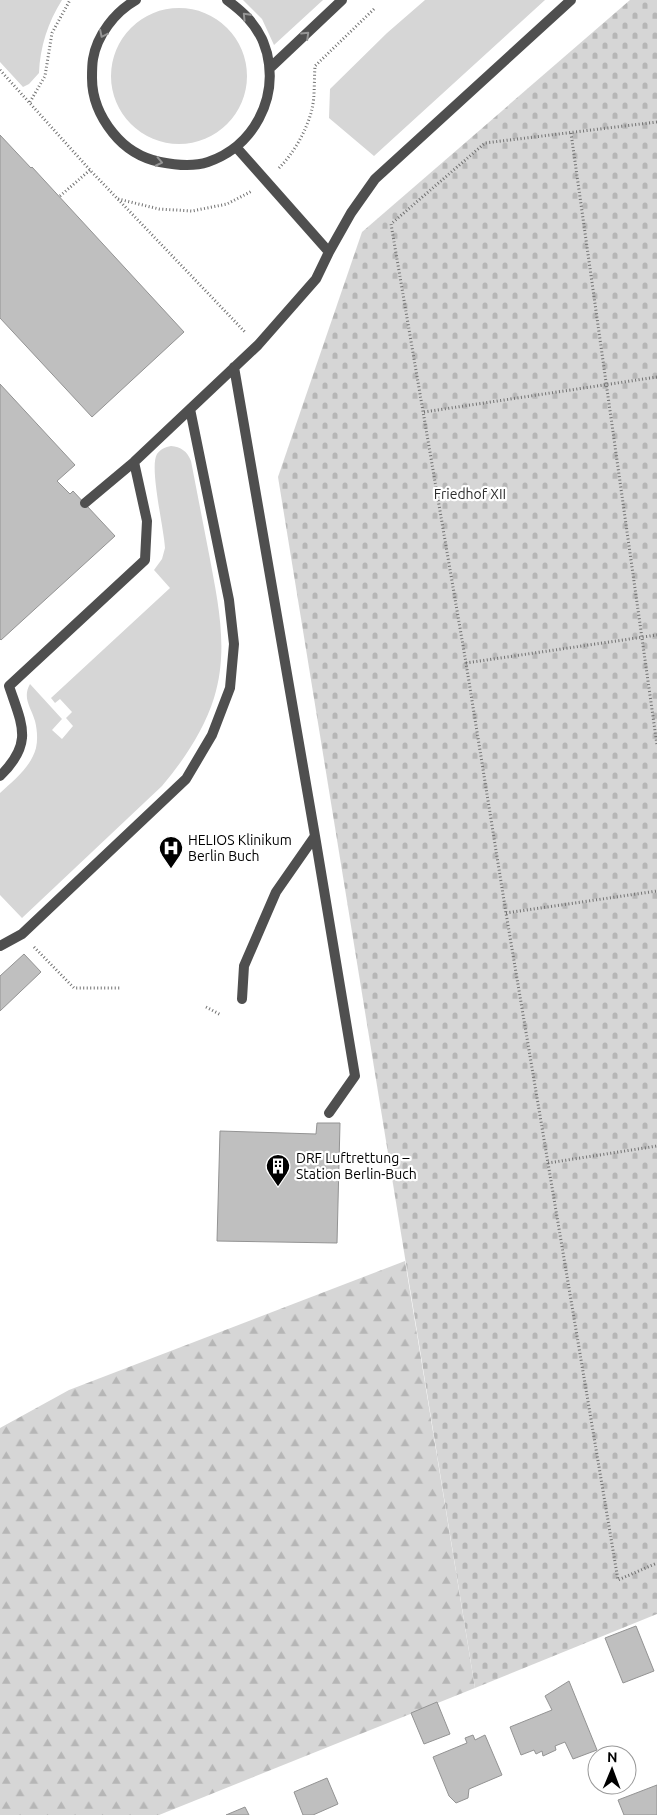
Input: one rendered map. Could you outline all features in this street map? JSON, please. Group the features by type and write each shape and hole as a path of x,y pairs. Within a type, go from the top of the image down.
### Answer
{"lane":[{"path":"136,0 124,7 104,30 93,59 92,90 102,119 121,143 148,159 178,166 208,162 236,147 256,126 268,98 270,68 263,40 247,16 227,0"},
{"path":"270,68 342,0"},
{"path":"85,503 134,462 258,345 316,280 351,213 375,179 571,0"},
{"path":"236,147 329,252"},
{"path":"234,367 316,836 355,1076 329,1113"},
{"path":"0,946 22,934 186,779 212,735 230,688 234,644 229,600 190,409"},
{"path":"0,776 19,753 22,741 21,722 5,683 145,560 147,521 134,462"},
{"path":"242,999 244,966 276,892 316,836"}],"path":[{"path":"30,102 44,76 52,33 70,0"},
{"path":"0,70 90,170 258,345"},
{"path":"657,122 484,143 391,224 424,412 618,1580 657,1563"},
{"path":"571,133 657,745"},
{"path":"60,196 90,170"},
{"path":"424,412 657,377"},
{"path":"466,663 657,635"},
{"path":"506,913 657,891"},
{"path":"39,952 74,988 121,988"},
{"path":"206,1007 221,1015"},
{"path":"548,1163 657,1146"}],"green space":[{"path":"0,0 62,0 46,35 39,73 29,84 23,87 0,62"},
{"path":"243,0 323,0 274,45 262,19"},
{"path":"425,0 545,0 374,156 329,118 330,89 387,33"},
{"name":"Friedhof XII","path":"630,0 657,0 657,1614 475,1688 278,477 362,232"},
{"path":"179,8 205,14 227,28 241,50 247,76 241,102 227,124 205,138 179,144 153,138 131,124 117,102 111,76 117,50 131,28 153,14"},
{"path":"171,446 183,450 191,461 216,590 221,662 214,698 205,722 192,744 162,786 22,918 0,895 0,793 26,767 36,748 36,727 27,698 28,689 30,684 62,719 52,730 62,739 73,726 66,718 72,712 60,699 55,703 51,698 170,588 154,570 162,559 165,548 156,484 155,461 160,451"},
{"path":"405,1261 475,1688 159,1815 0,1815 0,1428 69,1390"}],"building":[{"path":"0,135 32,167 184,332 92,417 0,318"},
{"path":"0,384 75,465 57,481 70,494 73,491 115,536 1,640 0,639"},
{"path":"24,954 41,972 0,1011 0,976"},
{"name":"DRF Luftrettung – Station Berlin-Buch","path":"317,1123 340,1123 337,1243 217,1241 220,1131 316,1134"},
{"path":"636,1626 654,1671 623,1683 605,1638"},
{"path":"569,1681 595,1745 587,1745 587,1754 573,1759 565,1742 555,1746 556,1750 543,1756 542,1751 536,1754 534,1750 521,1755 510,1727 552,1710 545,1696"},
{"path":"437,1702 450,1734 424,1744 411,1713"},
{"path":"473,1735 475,1740 485,1735 502,1775 469,1789 468,1798 456,1803 449,1796 433,1757 467,1743 465,1738"},
{"path":"327,1778 338,1804 313,1815 303,1815 294,1792"},
{"path":"657,1785 657,1815 624,1815 618,1800 631,1795 637,1795 637,1793"},
{"path":"245,1807 249,1815 226,1815"}],"place":[{"name":"HELIOS Klinikum Berlin Buch","path":"171,869"},
{"name":"DRF Luftrettung – Station Berlin-Buch","path":"278,1187"}]}
